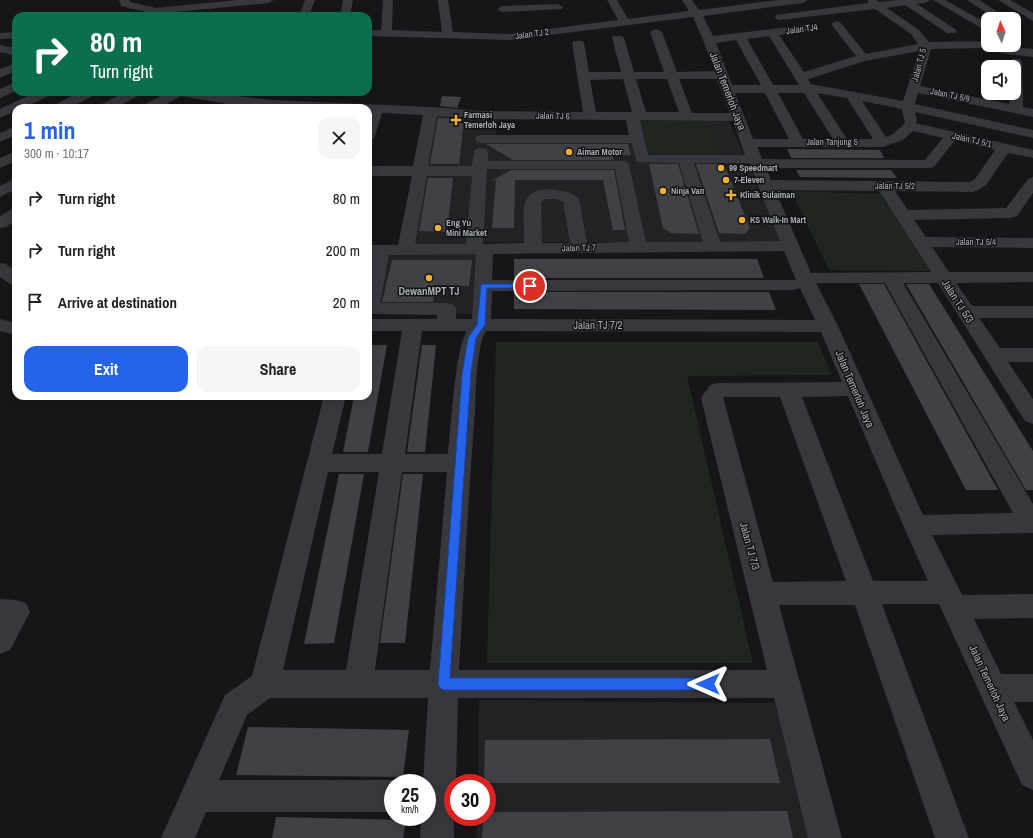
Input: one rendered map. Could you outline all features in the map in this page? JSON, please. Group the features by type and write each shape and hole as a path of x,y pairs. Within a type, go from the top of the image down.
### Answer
{"street":[{"path":"124,0 125,4 161,12"},
{"path":"157,11 269,0"},
{"path":"306,12 310,0"},
{"path":"346,12 348,0"},
{"path":"386,34 388,0"},
{"path":"444,0 448,36"},
{"path":"510,37 501,4 556,2 568,0"},
{"path":"612,0 624,22"},
{"path":"699,22 762,2 778,3 803,0"},
{"path":"773,18 874,3 924,0"},
{"path":"938,0 981,25"},
{"path":"972,0 992,12"},
{"path":"1003,0 1033,18"},
{"path":"556,2 566,25 573,29"},
{"path":"907,2 959,31"},
{"path":"778,3 819,26"},
{"name":"Jalan TJ 5","path":"874,3 915,32 926,46 908,106 910,126"},
{"path":"880,19 895,17"},
{"name":"Jalan TJ 2","path":"372,33 510,37 624,22 699,22"},
{"name":"Jalan TJ4","path":"699,22 740,36 850,22"},
{"name":"Jalan Temerloh Jaya","path":"699,22 724,82 740,142 766,185 784,246 798,282 819,326 855,389 915,525 1033,774"},
{"path":"836,24 863,58"},
{"path":"915,32 981,29"},
{"path":"671,30 652,33 672,76 687,117"},
{"path":"559,31 578,43 591,41"},
{"path":"772,32 842,142"},
{"path":"0,36 12,35"},
{"path":"740,36 798,142"},
{"path":"605,40 622,37 642,159"},
{"path":"1021,43 1033,42"},
{"path":"578,43 590,116"},
{"path":"583,76 672,76 769,89 805,84 863,58 926,46 981,44"},
{"path":"0,48 12,51"},
{"path":"1021,52 1033,53"},
{"path":"0,57 12,53"},
{"path":"0,74 12,69"},
{"path":"805,84 1033,134"},
{"path":"0,94 12,88"},
{"name":"Jalan TJ 5/9","path":"913,88 1033,113"},
{"path":"851,95 894,165 909,186"},
{"path":"21,104 38,96"},
{"path":"67,104 82,96"},
{"path":"112,104 128,96"},
{"path":"156,104 171,96"},
{"name":"Jalan TJ 6","path":"198,96 210,99 239,102 282,104"},
{"path":"201,104 210,99"},
{"path":"1016,109 1018,100"},
{"path":"0,114 12,108"},
{"name":"Jalan TJ 6","path":"372,108 484,115 687,117 740,142"},
{"path":"406,249 431,112"},
{"path":"435,774 444,684 459,463 467,374 472,338 481,325 484,286 479,249 480,168 484,115"},
{"name":"Jalan Tanjung 5","path":"740,142 880,143 898,137 910,126"},
{"name":"Jalan TJ 5/1","path":"910,126 1033,154"},
{"path":"0,138 12,132"},
{"path":"372,171 622,165 642,159 685,159 740,142 894,165 930,164 952,136"},
{"path":"0,138 12,141"},
{"path":"482,139 638,139"},
{"path":"740,142 784,246"},
{"name":"Jalan TJ 5/2","path":"766,185 973,187 981,182 1004,147"},
{"path":"685,159 713,247"},
{"path":"622,165 639,248"},
{"path":"902,215 1012,213 1033,182"},
{"path":"0,192 12,185"},
{"name":"Jalan TJ 5/3","path":"884,186 993,355 1030,407"},
{"path":"533,248 533,202 535,198 541,194 559,194 571,199 579,248"},
{"name":"Jalan TJ 5/4","path":"920,242 1033,243"},
{"name":"Jalan TJ 7","path":"375,250 784,246"},
{"path":"372,285 375,250"},
{"path":"0,268 12,277"},
{"path":"484,286 798,282 891,278 1033,277"},
{"path":"891,278 1032,523 915,525"},
{"path":"372,309 447,310 446,325"},
{"path":"966,312 1033,312"},
{"name":"Jalan TJ 7/2","path":"372,325 819,326"},
{"path":"358,684 413,325"},
{"path":"993,355 1033,355"},
{"path":"788,389 864,593 952,838"},
{"name":"Jalan TJ 7/3","path":"825,838 712,398 717,390 855,389"},
{"path":"265,684 334,400"},
{"path":"318,463 459,463"},
{"path":"763,594 864,593 1033,606"},
{"path":"0,641 8,612"},
{"path":"178,838 236,705 265,684 786,684"},
{"path":"993,688 1033,688"},
{"path":"196,796 384,796"},
{"path":"436,826 437,838"}],"shaded area":[{"path":"425,115 497,118 496,136 631,137 628,119 728,119 782,242 485,242 478,314 372,313 372,254 399,254"},
{"path":"641,121 708,121 721,154 649,154"},
{"path":"791,191 880,194 930,271 829,270"},
{"path":"496,342 818,342 832,375 687,376 753,663 487,663"},
{"path":"479,700 775,703 808,838 477,838 477,826 496,826 496,774 478,774"}],"building":[{"path":"442,96 461,97 457,108 440,106"},
{"path":"438,118 464,119 459,164 430,164"},
{"path":"486,144 628,144 631,155 613,155 613,160 513,160"},
{"path":"787,149 880,150 884,158 791,158"},
{"path":"649,164 678,164 699,234 671,233 663,228"},
{"path":"696,164 724,164 750,228 745,234 719,233"},
{"path":"511,170 614,170 625,230 613,230 603,180 515,180 514,228 492,228 496,180 491,181"},
{"path":"796,170 891,170 897,178 800,177"},
{"path":"428,178 453,178 447,232 419,231"},
{"path":"514,259 757,259 764,278 514,278"},
{"name":"DewanMPT TJ","path":"392,260 472,260 469,286 436,285 433,302 382,302"},
{"path":"859,284 884,284 998,490 966,490"},
{"path":"906,284 929,284 1033,451 1033,490 1026,490"},
{"path":"514,292 769,292 776,310 514,309"},
{"path":"372,345 387,345 368,452 343,452 353,400 372,400"},
{"path":"422,345 436,345 425,452 407,452"},
{"path":"339,474 364,474 334,643 304,644"},
{"path":"403,474 423,474 405,643 380,643"},
{"path":"248,727 409,730 403,774 384,774 384,777 236,775"},
{"path":"770,739 780,783 496,783 496,774 484,774 485,740"},
{"path":"787,811 793,838 482,838 483,826 496,826 496,812"},
{"path":"276,817 384,819 384,826 405,826 403,838 272,838"}],"place":[{"name":"Farmasi Temerloh Jaya","path":"456,120"},
{"name":"Aiman Motor","path":"569,152"},
{"name":"99 Speedmart","path":"721,168"},
{"name":"7-Eleven","path":"726,180"},
{"name":"Ninja Van","path":"663,191"},
{"name":"Klinik Sulaiman","path":"731,195"},
{"name":"KS Walk-In Mart","path":"742,220"},
{"name":"Eng Yu Mini Market","path":"438,228"},
{"name":"DewanMPT TJ","path":"429,278"}],"route":[{"path":"530,286 484,286 481,325 472,338 467,374 461,448 444,684 708,684"}]}
